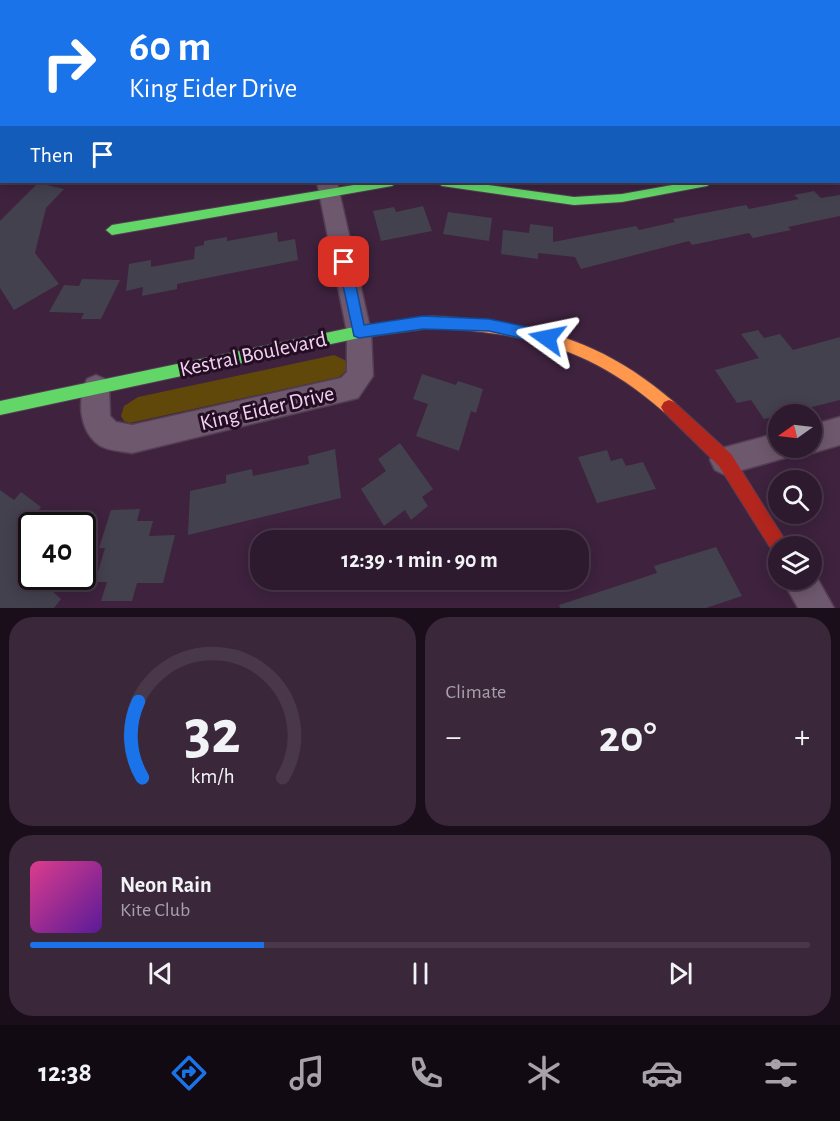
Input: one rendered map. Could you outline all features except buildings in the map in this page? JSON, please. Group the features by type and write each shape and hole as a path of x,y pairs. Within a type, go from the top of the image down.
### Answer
{"street":[{"path":"112,230 328,187 379,183"},
{"path":"450,183 586,201 622,198 702,183"},
{"name":"King Eider Drive","path":"96,388 96,421 109,435 132,439 349,389 360,376 359,332 328,187"},
{"name":"Kestral Boulevard","path":"0,408 359,332 423,322 489,325 547,338 596,356 659,397 725,460 773,536"},
{"path":"822,436 840,432"},
{"path":"725,460 768,449"},
{"path":"806,590 817,608"}],"shaded area":[{"path":"334,355 345,360 348,369 339,377 130,423 124,421 121,416 124,406 138,397"}],"traffic: fast":[{"path":"112,230 386,183"},
{"path":"449,183 574,201 622,198 702,183"},
{"path":"0,408 359,332 432,322"}],"traffic: slow":[{"path":"432,322 511,328 560,342 608,363 630,376 669,407"}],"traffic: jam":[{"path":"669,407 725,460 773,536"}],"route":[{"path":"344,262 359,332 423,322 489,325 547,338"}]}
